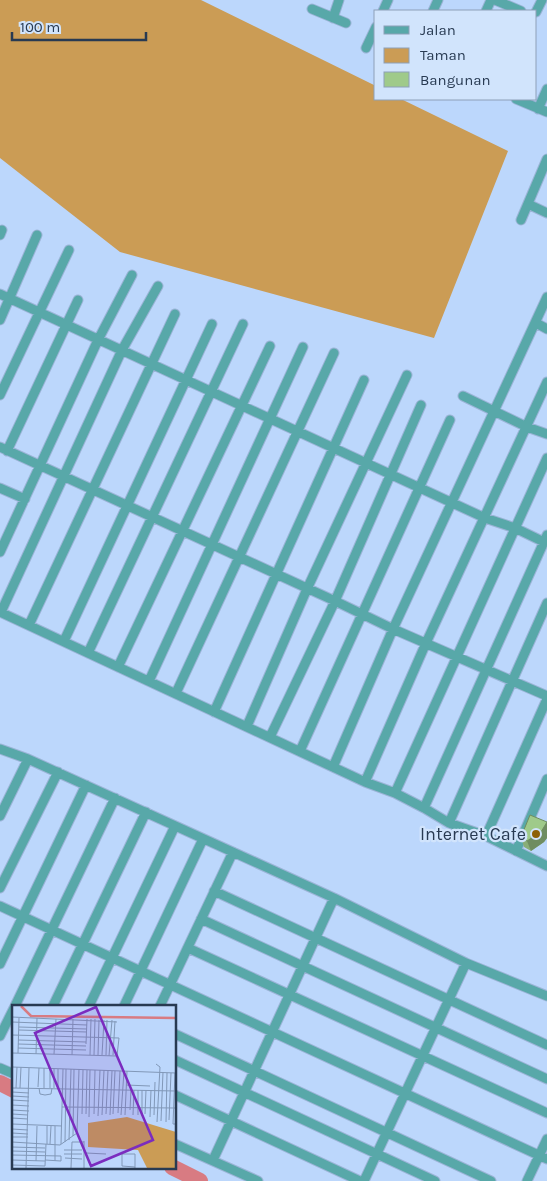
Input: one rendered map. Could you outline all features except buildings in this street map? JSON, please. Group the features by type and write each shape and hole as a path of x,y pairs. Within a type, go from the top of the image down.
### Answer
{"street":[{"path":"333,18 340,0"},
{"path":"495,0 519,10"},
{"path":"312,9 346,23"},
{"path":"366,48 374,31"},
{"path":"518,100 543,111 547,89"},
{"path":"521,220 544,176 547,159"},
{"path":"528,204 547,213"},
{"path":"0,320 37,235"},
{"path":"0,395 68,250"},
{"path":"0,552 98,340 132,275"},
{"path":"158,286 122,350 0,612 365,782 395,792 449,824 486,836 547,866"},
{"path":"0,294 486,518 546,539 424,808"},
{"path":"334,767 393,629 547,297"},
{"path":"78,300 4,449 393,629 547,697 486,836"},
{"path":"29,625 175,314"},
{"path":"64,641 212,324"},
{"path":"88,652 243,324"},
{"path":"536,324 547,329"},
{"path":"118,667 270,346"},
{"path":"149,681 303,347"},
{"path":"176,694 334,353"},
{"path":"247,726 307,589 406,375"},
{"path":"214,712 364,380"},
{"path":"365,782 426,643 486,518 547,382"},
{"path":"463,396 527,427 547,434"},
{"path":"270,737 335,601 421,405"},
{"path":"300,751 450,420"},
{"path":"395,792 547,458"},
{"path":"0,488 25,499"},
{"path":"449,824 547,603"},
{"path":"0,749 58,772 334,898 466,962 547,996"},
{"path":"0,816 28,759"},
{"path":"0,888 58,772"},
{"path":"516,851 547,779"},
{"path":"0,964 86,785"},
{"path":"15,1005 115,798"},
{"path":"53,1005 146,812"},
{"path":"89,1005 175,826"},
{"path":"124,1005 204,839"},
{"path":"160,1005 233,852"},
{"path":"214,891 547,1045"},
{"path":"213,1160 334,898"},
{"path":"0,906 543,1158"},
{"path":"202,919 547,1080"},
{"path":"188,948 547,1113"},
{"path":"364,1181 466,962"},
{"path":"0,1036 12,1011"},
{"path":"176,1034 491,1181"},
{"path":"176,1060 435,1181"},
{"path":"0,1068 12,1073"},
{"path":"176,1095 360,1181"},
{"path":"527,1181 543,1158 547,1139"},
{"path":"176,1144 258,1181"}],"green space":[{"path":"0,0 201,0 374,85 374,100 403,100 508,151 434,338 120,252 0,158"}],"waterway":[{"path":"0,1083 12,1089"},
{"path":"174,1168 200,1181"}],"place":[{"name":"Internet Cafe","path":"536,834"}]}
